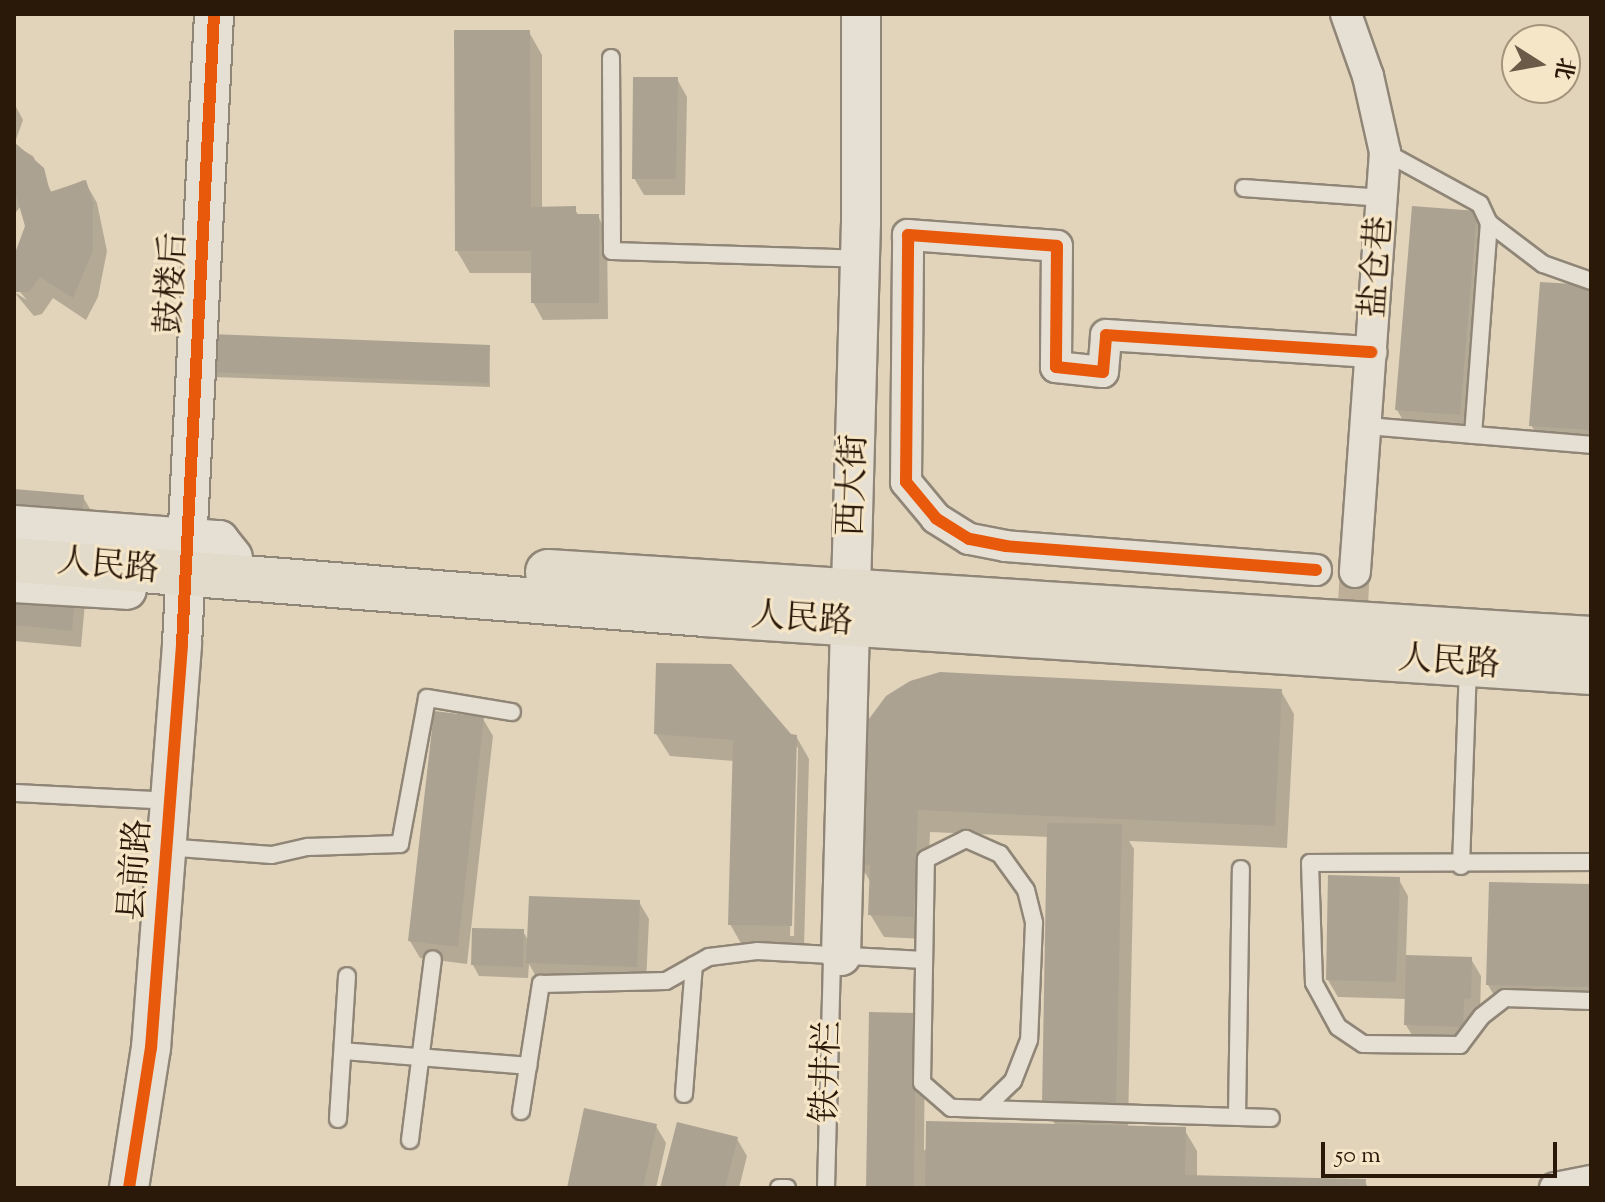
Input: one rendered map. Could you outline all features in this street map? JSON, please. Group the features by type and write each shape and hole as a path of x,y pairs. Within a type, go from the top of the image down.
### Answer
{"main road":[{"name":"人民路","path":"14,546 178,564"},
{"name":"人民路","path":"14,560 178,564 841,606 1351,628 1468,647 1591,672"},
{"name":"人民路","path":"1468,647 1591,639"}],"street":[{"name":"鼓楼后","path":"178,564 198,14"},
{"name":"鼓楼后","path":"178,564 214,14"},
{"name":"西大街","path":"844,14 851,259"},
{"name":"西大街","path":"832,955 851,259 861,14"},
{"name":"盐仓巷","path":"1346,14 1368,76 1385,152 1355,572"},
{"path":"1316,570 969,539 936,518 906,482 908,235 1057,246 1056,367 1103,372 1106,335 1371,352"},
{"path":"849,365 907,367"},
{"path":"14,525 178,564"},
{"path":"14,583 178,564"},
{"name":"县前路","path":"115,1188 159,846 178,564"},
{"name":"县前路","path":"129,1188 151,1048 159,846"},
{"path":"1555,1188 1591,1181"}],"lane":[{"path":"611,58 612,251 851,259"},
{"path":"1385,152 1480,204 1489,223 1543,264 1591,281"},
{"path":"1244,188 1383,198"},
{"path":"1473,435 1489,223"},
{"path":"1366,426 1591,445"},
{"path":"1461,866 1468,647"},
{"path":"159,846 272,855 308,847 400,844 427,698 512,712"},
{"path":"14,793 163,800"},
{"path":"984,1109 1013,1081 1029,1040 1034,923 1026,890 1000,854 966,839 926,859 922,1083 951,1108 1271,1118"},
{"path":"1591,862 1461,866 1310,863 1314,983 1338,1027 1363,1044 1460,1045 1505,998 1591,1001"},
{"path":"1237,1117 1241,869"},
{"path":"521,1111 541,984 666,981 709,957 757,951 924,960"},
{"name":"铁井栏","path":"826,1188 832,955"},
{"path":"410,1140 433,959"},
{"path":"684,1094 694,965"},
{"path":"338,1119 347,976"},
{"path":"343,1051 528,1066"},
{"path":"779,1188 787,1188"}],"building":[{"path":"454,30 530,30 531,207 576,206 576,214 599,214 599,303 531,303 531,251 455,251"},
{"path":"633,77 678,77 676,179 632,179"},
{"path":"14,142 44,168 50,192 86,180 93,203 93,251 73,298 40,277 29,292 14,292 14,256 25,226 14,188"},
{"path":"1412,206 1477,211 1460,415 1395,410"},
{"path":"1540,282 1591,285 1589,430 1529,426"},
{"path":"210,334 490,345 489,383 208,372"},
{"path":"14,489 84,495 72,631 14,625"},
{"path":"656,663 731,664 791,734 797,735 792,926 728,925 733,740 654,734"},
{"path":"940,672 1282,689 1275,826 918,810 914,917 868,915 870,865 858,864 869,719 886,696 910,681"},
{"path":"434,711 484,717 458,947 408,941"},
{"path":"1047,823 1122,824 1116,1106 1042,1105"},
{"path":"1328,875 1400,877 1396,982 1326,980"},
{"path":"1489,882 1591,884 1591,987 1486,985"},
{"path":"529,896 640,900 637,967 526,963"},
{"path":"472,928 524,929 523,967 471,965"},
{"path":"1406,955 1472,957 1471,998 1464,999 1463,1027 1404,1025"},
{"path":"869,1012 916,1013 914,1188 866,1188"},
{"path":"584,1108 657,1124 643,1188 567,1188"},
{"path":"926,1121 1186,1127 1185,1175 1366,1179 1365,1188 925,1188"},
{"path":"677,1122 738,1137 725,1188 660,1188"}],"tunnel":[{"path":"1353,605 1355,572"}],"cycle path":[{"path":"129,1188 151,1048 182,644 214,14"},
{"path":"1316,570 1006,546 969,539 936,518 906,482 908,235 1057,246 1056,367 1103,372 1106,335 1371,352"}]}
